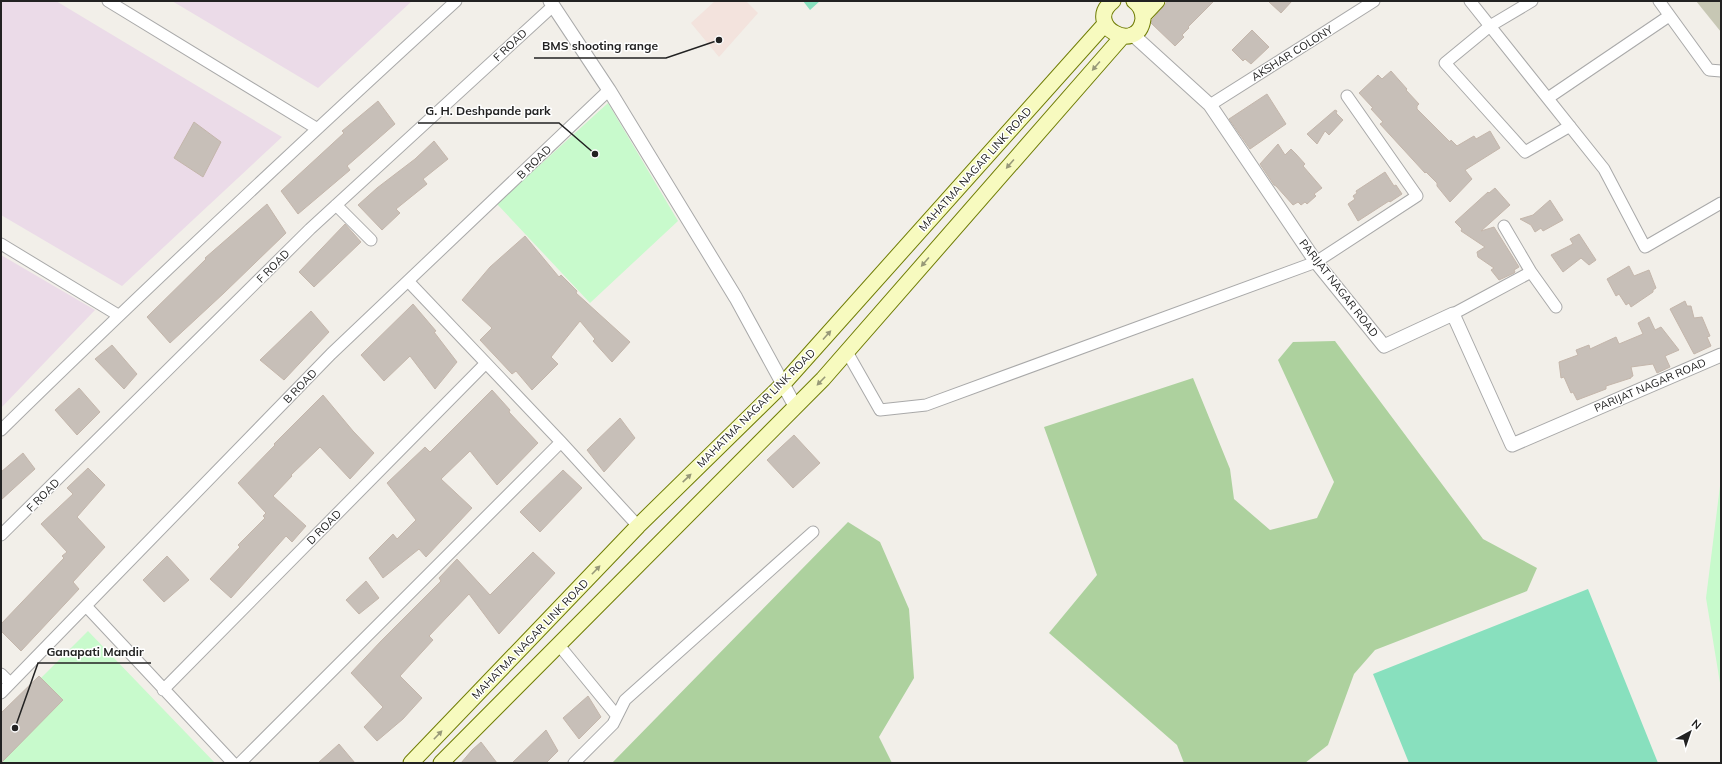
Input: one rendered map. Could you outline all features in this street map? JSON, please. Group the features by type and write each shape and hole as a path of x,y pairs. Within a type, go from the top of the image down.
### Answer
{"main road":[{"path":"1134,1 1141,10 1143,16 1157,1"},
{"path":"1111,2 1105,12 1106,24 1112,32 1127,36"},
{"name":"MAHATMA NAGAR LINK ROAD","path":"441,763 823,378 1127,36 1140,27 1143,16"},
{"name":"MAHATMA NAGAR LINK ROAD","path":"411,763 638,526 783,384 1106,24"}],"street":[{"path":"108,1 316,128"},
{"path":"1,430 118,315 316,128 456,1"},
{"name":"AKSHAR COLONY","path":"1210,105 1374,1"},
{"path":"1470,1 1604,169 1645,247 1721,203"},
{"path":"1532,1 1490,26 1445,63 1525,152 1570,126"},
{"path":"1659,1 1709,70 1721,71"},
{"path":"552,3 609,90 736,298 795,406"},
{"name":"F ROAD","path":"1,535 310,229 552,3"},
{"path":"1548,98 1669,16"},
{"name":"PARIJAT NAGAR ROAD","path":"1127,36 1210,105 1316,262 1384,346 1453,314 1512,444 1721,355"},
{"name":"B ROAD","path":"1,693 331,354 609,90"},
{"path":"847,352 880,410 926,404 1316,262 1417,196 1347,96"},
{"path":"336,205 371,240"},
{"path":"1504,226 1531,272 1556,307"},
{"path":"1,244 118,315"},
{"path":"1453,314 1531,272"},
{"path":"408,281 561,442 638,526"},
{"name":"D ROAD","path":"163,690 486,363"},
{"path":"240,763 561,442"},
{"path":"574,763 613,724 625,700 813,532"},
{"path":"86,606 163,690 233,763"},
{"path":"558,644 617,716"},
{"path":"1,674 10,683"}],"shaded area":[{"path":"1,1 56,1 282,137 122,286 1,215"},
{"path":"172,1 412,1 318,88"},
{"path":"715,1 746,1 758,13 719,57 691,23"},
{"path":"1696,1 1721,1 1721,32"},
{"path":"1,255 95,310 1,408"}],"green space":[{"path":"803,1 820,1 810,10"},
{"path":"608,103 678,221 590,303 497,204"},
{"path":"1335,341 1483,539 1537,568 1527,591 1375,650 1354,674 1328,745 1305,763 1184,763 1177,745 1049,633 1097,575 1044,427 1193,378 1230,469 1234,499 1270,530 1317,518 1334,482 1278,360 1293,342"},
{"path":"1721,478 1721,689 1706,598"},
{"path":"848,522 880,542 909,609 914,678 879,737 892,763 612,763"},
{"path":"1588,589 1658,763 1409,763 1373,674"},
{"path":"88,631 215,763 1,763 1,718"}],"building":[{"path":"1168,1 1214,1 1188,27 1189,28 1182,35 1184,37 1175,46 1151,23"},
{"path":"1268,1 1292,1 1281,13"},
{"path":"1252,30 1269,47 1251,64 1245,59 1243,61 1232,50"},
{"path":"1391,71 1419,104 1417,109 1450,142 1451,140 1457,146 1474,136 1476,139 1490,131 1500,148 1465,170 1472,179 1450,202 1437,186 1437,183 1426,172 1425,173 1380,124 1383,122 1371,109 1373,108 1359,93 1378,75 1382,79"},
{"path":"1267,94 1286,124 1250,149 1229,119"},
{"path":"378,101 395,124 347,166 350,170 298,214 281,191 344,133 342,131"},
{"path":"1335,110 1343,120 1329,135 1325,131 1317,144 1307,134"},
{"path":"194,122 221,142 203,177 174,158"},
{"path":"434,141 448,159 423,179 427,184 396,209 400,213 382,230 358,205 377,188 415,159"},
{"path":"1278,144 1285,155 1291,149 1296,154 1305,164 1303,166 1322,188 1314,194 1316,196 1307,204 1305,202 1301,205 1298,202 1293,205 1274,185 1260,164"},
{"path":"1385,172 1394,186 1396,185 1402,194 1358,221 1348,204 1355,199 1353,196 1357,193 1356,191"},
{"path":"1495,188 1510,205 1481,231 1494,227 1519,267 1514,270 1514,273 1499,280 1491,270 1494,268 1478,257 1477,252 1485,247 1461,231 1462,229 1455,222 1488,192 1489,193"},
{"path":"1550,200 1563,220 1543,231 1541,228 1535,232 1531,225 1520,219 1533,215"},
{"path":"267,204 286,233 170,343 147,317 206,259 205,258"},
{"path":"345,224 361,242 314,287 299,272"},
{"path":"1579,234 1596,260 1589,265 1581,258 1563,272 1551,255 1573,244 1570,239"},
{"path":"525,236 559,277 561,275 577,291 576,293 630,342 612,362 593,341 595,339 580,321 551,357 558,364 532,390 516,371 512,374 480,340 492,328 462,300 490,267"},
{"path":"1629,266 1634,276 1649,270 1656,288 1653,292 1631,307 1629,303 1626,305 1619,294 1616,296 1607,279"},
{"path":"1685,301 1687,306 1691,306 1694,318 1702,317 1710,336 1707,337 1711,346 1694,354 1670,309"},
{"path":"413,304 436,331 434,332 457,362 435,389 410,356 384,381 361,355"},
{"path":"311,311 329,332 284,380 260,360"},
{"path":"1649,317 1655,330 1661,327 1679,350 1665,356 1670,367 1657,373 1653,364 1631,367 1633,376 1631,378 1606,386 1606,389 1577,400 1573,392 1571,393 1564,377 1561,378 1559,362 1578,355 1576,350 1589,345 1590,349 1616,337 1619,344 1643,334 1638,323"},
{"path":"112,345 137,374 124,389 95,359"},
{"path":"79,388 100,412 77,435 55,410"},
{"path":"492,390 510,410 509,412 538,443 497,485 470,451 441,479 472,508 426,557 419,549 383,578 369,558 393,534 397,539 416,520 387,483 425,447 430,452"},
{"path":"323,395 353,431 374,453 350,479 320,447 291,475 292,476 273,496 306,526 292,542 286,536 231,598 210,579 240,547 238,545 265,518 263,516 266,513 238,483 275,445 274,444"},
{"path":"620,418 635,438 604,472 587,450"},
{"path":"794,435 820,463 793,488 767,460"},
{"path":"23,453 35,469 1,500 1,472"},
{"path":"88,468 105,485 77,517 105,547 73,582 79,589 21,651 1,631 1,624 64,558 62,556 67,552 41,524 73,494 67,488"},
{"path":"563,470 582,488 540,532 520,512"},
{"path":"533,552 555,573 499,634 469,594 429,636 433,640 400,676 422,698 403,719 377,741 364,727 383,707 351,673 441,581 439,578 457,559 490,595"},
{"path":"167,556 189,580 164,602 143,580"},
{"path":"366,581 379,598 359,614 346,600"},
{"path":"39,676 63,700 1,763 1,713"},
{"path":"588,696 601,717 579,739 563,718"},
{"path":"546,730 558,751 546,763 512,763"},
{"path":"481,742 497,763 461,763 472,750"},
{"path":"339,744 355,763 318,763"}],"place":[{"name":"BMS shooting range","path":"719,40"},
{"name":"G. H. Deshpande park","path":"595,154"},
{"name":"Ganapati Mandir","path":"15,728"}]}
